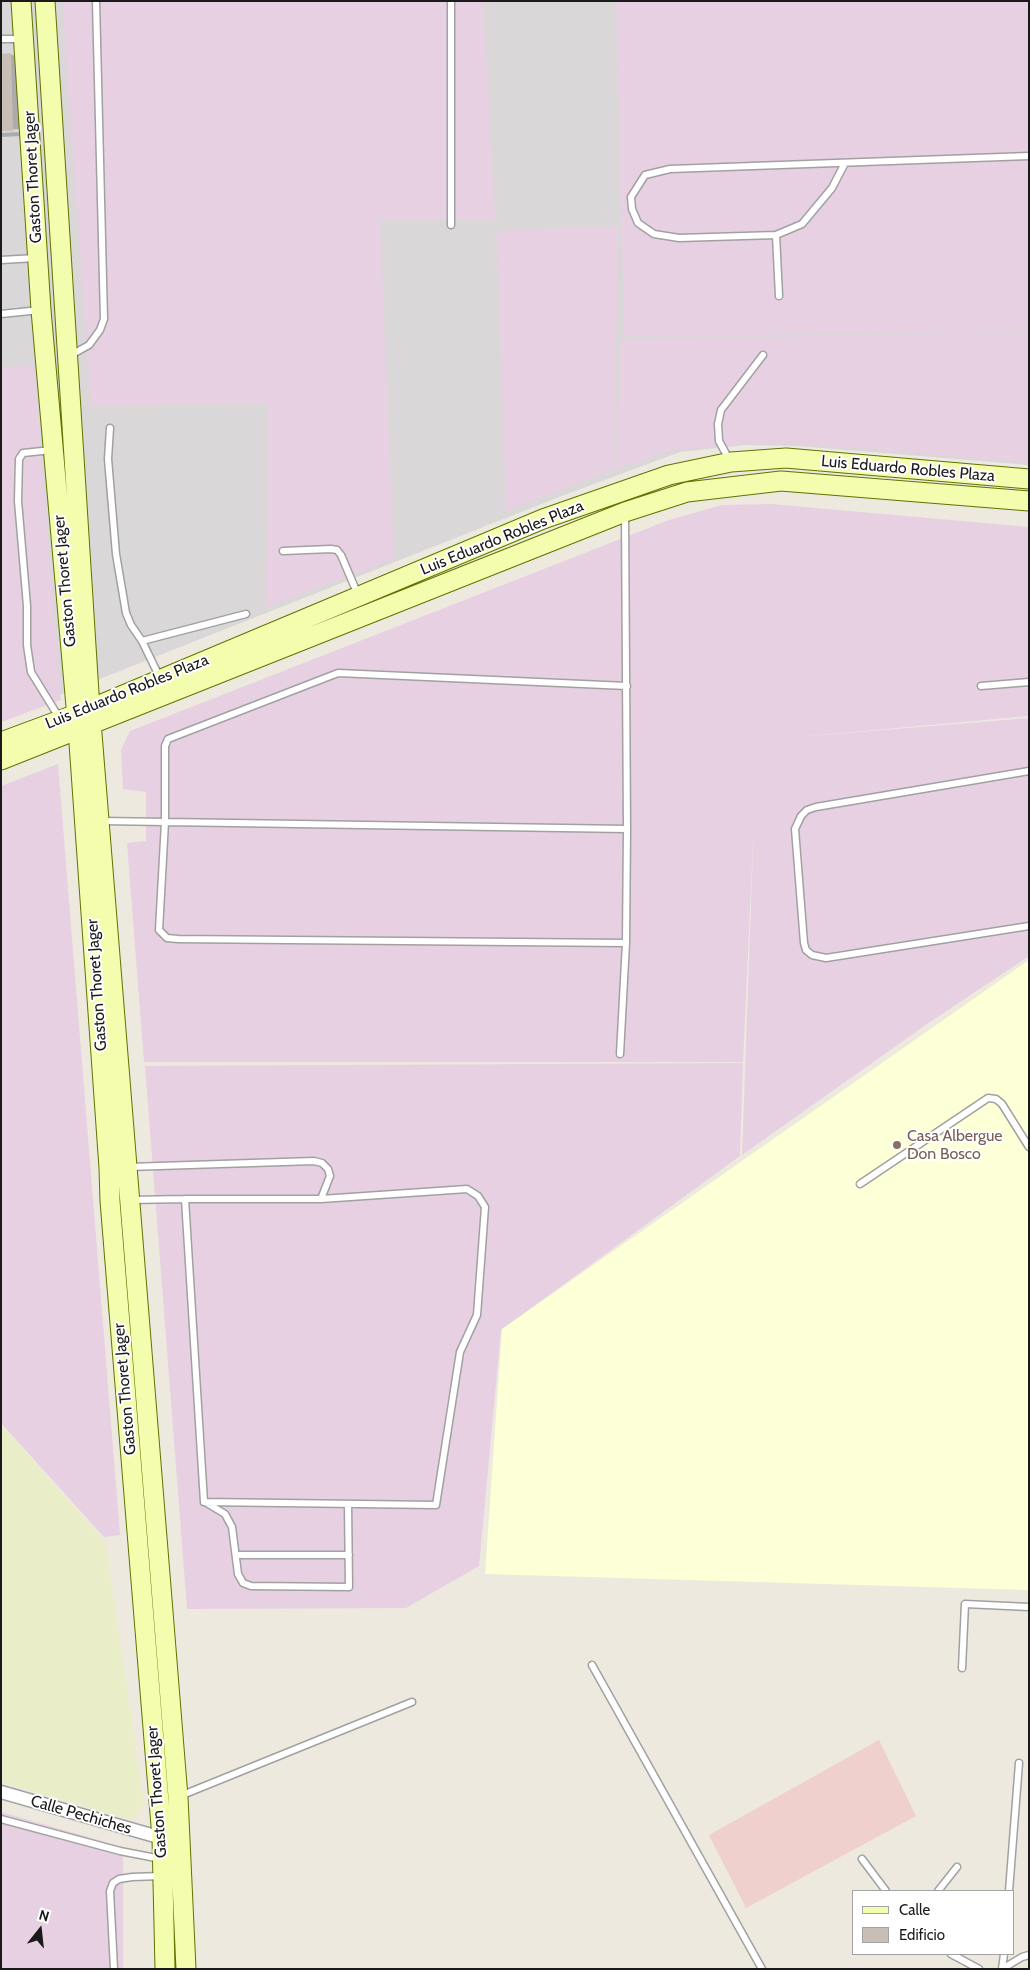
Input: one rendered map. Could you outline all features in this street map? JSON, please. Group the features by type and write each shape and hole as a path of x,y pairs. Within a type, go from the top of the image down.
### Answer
{"street":[{"name":"Gaston Thoret Jager","path":"21,1 41,310 118,1167 130,1200 178,1797 186,1969"},
{"name":"Gaston Thoret Jager","path":"45,1 68,357 79,719 99,821 118,1167 110,1200 162,1838 165,1969"},
{"name":"Luis Eduardo Robles Plaza","path":"1,760 161,679 543,518 668,475 730,462 786,458 1029,479"},
{"name":"Luis Eduardo Robles Plaza","path":"1,742 79,719 625,512 687,492 781,481 1029,501"},
{"name":"Calle Pechiches","path":"1,1792 162,1838"}],"lane":[{"path":"68,357 89,345 100,330 104,319 96,1"},
{"path":"451,1 451,225"},
{"path":"1,39 24,39"},
{"path":"845,163 832,188 802,224 776,235 679,238 654,234 638,223 632,209 631,197 645,175 670,169 1029,156"},
{"path":"776,235 779,296"},
{"path":"1,260 38,258"},
{"path":"1,314 41,310"},
{"path":"730,462 720,441 718,424 721,410 763,354"},
{"path":"110,428 108,459 116,554 126,613 161,679"},
{"path":"54,450 23,453 19,459 18,501 27,645 31,672 79,719"},
{"path":"620,1054 626,942 627,686 625,512"},
{"path":"283,551 331,548 337,550 341,555 358,596"},
{"path":"142,641 246,614"},
{"path":"626,942 178,940 167,938 159,930 165,822 165,746 168,739 338,673 627,686"},
{"path":"981,686 1029,682"},
{"path":"1029,771 816,807 807,810 801,816 795,829 804,943 806,950 812,955 826,958 1029,926"},
{"path":"99,821 627,829"},
{"path":"860,1184 988,1098 996,1099 1002,1104 1029,1147"},
{"path":"118,1167 314,1161 322,1163 328,1169 330,1176 321,1199"},
{"path":"110,1200 321,1199 467,1189 478,1196 485,1207 477,1315 460,1352 436,1505 204,1502"},
{"path":"186,1199 204,1502"},
{"path":"204,1502 225,1514 232,1527 238,1574 243,1582 251,1586 349,1587 348,1504"},
{"path":"236,1555 349,1555"},
{"path":"962,1668 965,1604 1029,1607"},
{"path":"592,1665 762,1969"},
{"path":"178,1797 412,1702"},
{"path":"1009,1890 1019,1763"},
{"path":"1,1819 120,1851 162,1868"},
{"path":"862,1859 885,1890"},
{"path":"939,1890 957,1867"},
{"path":"114,1969 110,1891 113,1883 119,1879 162,1868"},
{"path":"953,1955 979,1969"},
{"path":"1002,1969 1004,1955"},
{"path":"1002,1969 1029,1955"}],"shaded area":[{"path":"1,1 1029,1 1029,465 798,446 745,445 680,452 559,497 1,718"},
{"path":"62,1 483,1 495,220 380,220 394,559 266,607 268,404 91,405"},
{"path":"616,1 1029,1 1029,332 624,336"},
{"path":"618,226 614,469 506,511 497,231"},
{"path":"1029,333 1029,463 797,444 747,444 670,451 616,469 621,339"},
{"path":"34,365 61,700 1,722 1,367"},
{"path":"771,504 1029,527 1029,716 798,737 1029,718 1029,956 927,1024 742,1155 754,821 743,1062 144,1062 127,843 146,841 146,792 123,789 121,750 130,731 669,520 722,505"},
{"path":"58,764 120,1535 104,1537 1,1423 1,786"},
{"name":"Casa Albergue Don Bosco","path":"1029,960 1029,1590 485,1574 502,1329"},
{"path":"743,1063 740,1156 501,1330 479,1566 406,1608 187,1609 145,1066"},
{"path":"1,1425 106,1543 144,1805 132,1820 1,1782"},
{"path":"879,1740 916,1816 746,1908 709,1835"},
{"path":"1,1812 123,1847 123,1969 1,1969"}],"building":[{"path":"11,53 13,131 1,131 1,54"}],"place":[{"name":"Casa Albergue Don Bosco","path":"897,1145"}]}
